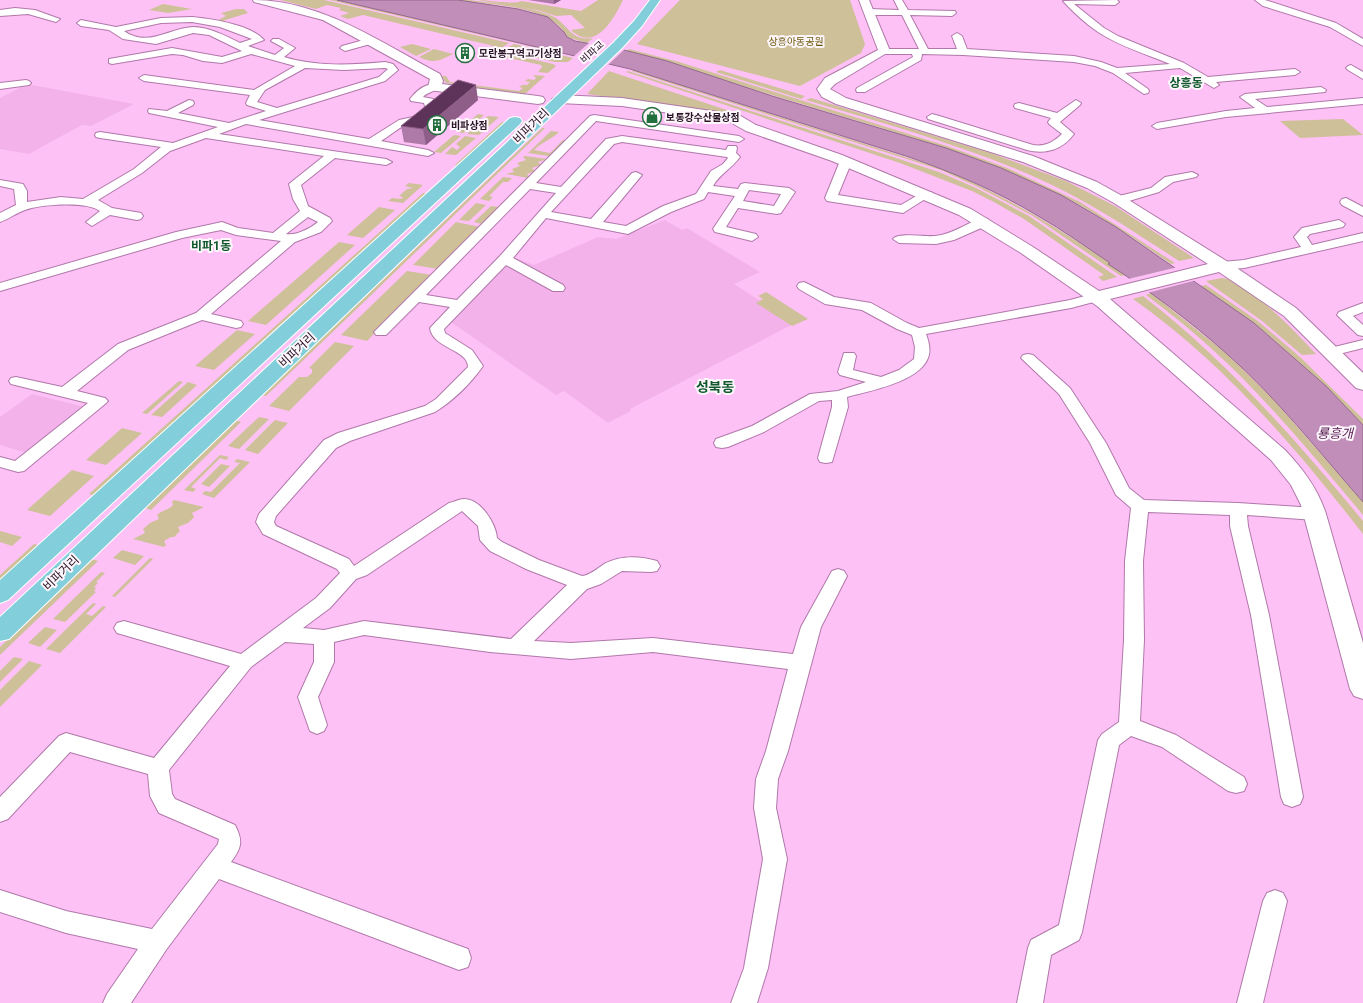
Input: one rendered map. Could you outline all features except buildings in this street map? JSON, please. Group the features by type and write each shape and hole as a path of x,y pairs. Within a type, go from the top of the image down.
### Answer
{"main road":[{"name":"비파교","path":"585,66 620,42 643,17 655,0"},
{"name":"비파거리","path":"0,632 139,498 377,276 559,99 585,66"},
{"name":"비파거리","path":"0,594 538,100 585,66"}],"street":[{"path":"258,0 327,18 371,41 399,64 436,77 437,81 434,87"},
{"path":"861,90 918,58 921,51 898,0"},
{"path":"1067,0 1115,2"},
{"path":"1067,0 1071,6 1095,25 1115,38 1181,66 1210,82 1296,72"},
{"path":"1259,0 1266,4 1333,25 1363,43"},
{"path":"867,6 903,12 952,14"},
{"path":"867,6 884,51"},
{"path":"0,13 15,10 42,14 56,19"},
{"path":"116,30 152,20 184,18 229,26 258,40 238,46"},
{"path":"81,23 116,30 126,37 181,46"},
{"path":"156,41 178,33 193,30 211,33 251,51 302,66 330,68 399,64"},
{"path":"958,36 963,52"},
{"path":"276,41 290,48 276,58"},
{"path":"345,48 371,41"},
{"path":"112,61 172,51 184,52 203,58 222,60 251,51"},
{"path":"1144,91 1116,71 1098,64 1074,59 921,51 884,51 830,81 824,86 824,92 841,101 951,135 1061,172 1092,185 1119,200 1222,266 1290,312 1363,384"},
{"path":"84,203 138,171 166,149 244,121 376,82 382,79 399,64"},
{"path":"1354,64 1363,76"},
{"path":"277,111 251,103 256,93 302,66"},
{"path":"1116,71 1181,66"},
{"path":"144,78 256,93"},
{"path":"0,86 26,83"},
{"path":"371,143 403,122 421,119 431,111 429,101 415,99 424,90 434,87 538,100"},
{"path":"1264,110 1245,97 1321,90"},
{"path":"559,99 622,102 734,118 745,134"},
{"path":"1157,126 1196,118 1363,101"},
{"path":"168,114 189,102"},
{"path":"932,116 1031,148 1046,149 1053,148 1069,134 1053,122 1076,103"},
{"path":"1019,106 1059,117"},
{"path":"153,111 230,126"},
{"path":"381,332 594,118 745,134 808,146 927,194 984,222 1096,297 1278,455 1302,484 1310,498 1363,689"},
{"path":"244,121 428,153"},
{"path":"951,135 965,127"},
{"path":"730,154 745,134"},
{"path":"100,135 174,146"},
{"path":"205,135 386,162"},
{"path":"350,574 343,564 269,530 265,522 268,514 330,444 344,437 430,409 441,402 473,370 476,366 470,356 438,335 437,328 505,259 543,214 610,141 615,139 730,154 734,157 727,166 715,174 700,196 667,209 628,230 543,214"},
{"path":"66,392 123,347 201,316 291,239 317,229 326,221 306,212 299,204 295,184 332,155"},
{"path":"846,161 831,198 902,209 927,194"},
{"path":"594,224 636,175"},
{"path":"1119,200 1155,190 1169,179 1192,175"},
{"path":"0,183 19,186 21,189 20,201 23,206"},
{"path":"527,185 564,191"},
{"path":"735,204 777,210 789,192 745,186 742,194 735,204 719,229 752,237"},
{"path":"705,188 742,194"},
{"path":"0,218 23,206 61,201 97,203 108,211 137,216"},
{"path":"1346,202 1363,212"},
{"path":"92,222 108,211"},
{"path":"275,237 306,212"},
{"path":"899,239 936,240 950,237 984,222"},
{"path":"1308,250 1300,237 1306,231 1339,224"},
{"path":"0,287 180,235 222,226 236,231 291,239"},
{"path":"804,286 830,301 866,306 902,326 918,332 1070,304 1202,270 1244,264 1363,237"},
{"path":"505,259 558,288"},
{"path":"415,297 460,305"},
{"path":"1363,307 1344,314 1363,332"},
{"path":"201,316 236,324"},
{"path":"722,443 758,429 815,397 839,395 881,382 910,370 920,361 923,343 918,332"},
{"path":"1331,352 1363,344"},
{"path":"849,356 845,372 881,382"},
{"path":"1028,358 1065,391 1098,443 1122,491 1140,506 1238,509 1315,514"},
{"path":"0,462 18,467 100,401 16,381"},
{"path":"826,458 840,407 839,395"},
{"path":"116,1003 157,942 229,847 230,838 227,832 168,806 161,796 158,768 244,662 323,603 350,574 361,570 455,507 465,505 477,514 486,524 490,541 500,548 548,571 581,584"},
{"path":"1129,726 1134,640 1134,562 1140,506"},
{"path":"1238,509 1239,526 1260,615 1292,797"},
{"path":"515,647 581,584 596,580 612,568 622,564 651,566"},
{"path":"744,1003 756,968 775,859 765,808 767,779 777,750 811,627 838,576"},
{"path":"124,628 244,662"},
{"path":"282,634 324,637 364,628 515,647 572,651 652,645 800,663"},
{"path":"316,725 308,697 324,662 324,637"},
{"path":"1129,726 1169,741 1236,784"},
{"path":"1030,1003 1040,948 1070,932 1109,740 1129,726"},
{"path":"0,812 66,742 158,768"},
{"path":"214,866 459,958"},
{"path":"0,901 66,922 157,942"},
{"path":"1250,1003 1275,901"}],"shaded area":[{"path":"27,84 134,104 91,126 82,125 29,154 0,149 0,98"},
{"path":"665,220 682,230 687,228 760,272 734,284 795,323 630,409 631,411 608,423 564,391 556,395 451,322 514,258 534,265 598,237 616,239"},
{"path":"32,394 85,407 27,453 0,445 0,417"}],"green space":[{"path":"280,0 324,0 509,43 500,49 491,47 494,46 363,15 348,19 340,16 349,13 339,10 341,8 327,5 316,9"},
{"path":"330,0 337,0 565,54 564,54"},
{"path":"458,0 469,0 532,9 557,19 574,35 585,38 593,38 587,43 567,37 559,26 548,18 519,8"},
{"path":"478,0 507,2 521,1 581,11 598,0 623,0 609,24 603,31 596,36 588,38 580,36 571,30 585,28 571,15 556,16 537,10"},
{"name":"상흥아동공원","path":"680,0 850,0 865,44 861,53 800,86 637,44"},
{"path":"163,4 192,9 168,13 149,10"},
{"path":"236,9 244,9 248,13 222,21 216,21 226,16 221,13"},
{"path":"412,44 431,49 416,56 400,47"},
{"path":"514,44 573,58 568,62 555,62 503,50"},
{"path":"434,49 453,54 436,61 419,57"},
{"path":"629,49 679,62 950,147 1007,168 1080,202 1175,263 1171,264 1117,227 1074,202 1028,180 962,154 669,62 627,51"},
{"path":"491,50 553,64 556,66 548,73 538,72 542,67 541,65 486,53"},
{"path":"633,70 943,169 966,179 1029,212 1089,249 1126,275 1121,276 1033,216 978,187 941,170 632,71"},
{"path":"720,70 805,96 801,99 716,72"},
{"path":"609,71 739,114 737,116 587,94"},
{"path":"628,71 939,172 976,188 1029,216 1117,277 1103,281 1098,277 1104,275 1024,219 972,191 900,163 626,72"},
{"path":"533,75 545,76 525,94 446,83 441,76 446,76 450,82 519,91 523,88 519,87 522,85 527,85 530,82 525,81 528,79 534,80 536,78"},
{"path":"811,98 991,153 1066,181 1115,206 1194,258 1179,261 1097,209 1037,178 973,152 806,100"},
{"path":"478,114 484,115 464,133 457,132"},
{"path":"488,116 499,117 479,135 467,134"},
{"path":"1343,119 1363,135 1300,138 1280,121"},
{"path":"502,122 507,122 459,166 455,165"},
{"path":"542,128 545,128 266,396 262,395"},
{"path":"551,131 559,132 534,150 550,153 563,140 566,140 549,156 528,153"},
{"path":"454,135 461,136 441,153 434,152"},
{"path":"465,136 476,138 456,155 445,154 452,147 457,150 460,147 456,144"},
{"path":"523,157 547,159 538,162 541,165 532,168 535,171 527,174 529,177 528,178 506,174 514,172 512,169 520,166 517,163 526,160"},
{"path":"503,177 512,178 508,182 503,182 489,196 493,197 489,201 480,199"},
{"path":"409,183 423,185 403,203 388,201 392,198 401,199 403,197 399,196 407,189 413,188 405,186"},
{"path":"423,193 428,193 95,496 89,494"},
{"path":"476,203 486,205 469,221 459,220"},
{"path":"491,206 499,207 482,224 474,222"},
{"path":"379,207 395,210 363,238 347,235"},
{"path":"456,222 480,227 438,269 413,265"},
{"path":"339,242 355,245 266,325 248,321"},
{"path":"407,271 432,275 367,341 341,335"},
{"path":"1222,278 1244,287 1257,297 1285,322 1316,354 1302,355 1262,321 1206,281"},
{"path":"1206,285 1259,322 1299,356 1363,419 1363,425 1326,386 1266,333 1201,286"},
{"path":"766,292 808,319 792,326 756,303 763,299 758,296"},
{"path":"1151,293 1227,354 1273,399 1363,502 1363,515 1290,429 1252,388 1204,342 1146,295"},
{"path":"1143,296 1174,321 1232,374 1286,431 1363,521 1363,534 1285,438 1228,378 1166,324 1133,299"},
{"path":"237,330 255,334 214,370 195,366"},
{"path":"335,342 354,346 289,411 269,406 299,377 307,377 312,373 312,369 309,368"},
{"path":"179,381 183,382 147,414 142,413"},
{"path":"188,382 197,385 162,417 151,415"},
{"path":"259,417 269,419 239,449 228,446"},
{"path":"235,420 241,422 151,510 145,508"},
{"path":"275,420 288,423 258,454 245,450"},
{"path":"122,428 142,433 106,465 86,460"},
{"path":"220,455 229,457 226,460 220,458 191,487 196,489 193,492 184,490"},
{"path":"237,459 250,462 214,498 202,494 205,491 211,492 240,463 234,462"},
{"path":"221,464 230,466 209,487 201,484"},
{"path":"72,470 94,476 50,516 27,510"},
{"path":"174,500 204,507 192,513 194,517 188,523 178,527 180,531 174,537 164,541 166,545 164,547 133,539 145,533 143,529 150,523 159,519 157,515 171,507"},
{"path":"0,531 22,537 12,546 0,542"},
{"path":"34,544 41,546 0,582 0,575"},
{"path":"122,550 144,556 135,565 113,558"},
{"path":"150,558 153,559 115,597 112,596"},
{"path":"91,559 98,561 0,655 0,647"},
{"path":"101,572 105,573 96,582 98,583 94,587 96,588 94,591 96,592 65,622 53,619"},
{"path":"93,603 96,604 86,614 92,616 103,606 106,607 60,653 46,649"},
{"path":"45,627 57,630 40,647 28,643"},
{"path":"14,657 23,659 0,682 0,671"},
{"path":"29,661 42,665 0,707 0,690"}],"water":[{"name":"룡흥개","path":"337,0 458,0 518,9 548,17 564,32 567,37 575,41 624,50 667,61 772,96 946,148 1001,168 1061,195 1116,227 1254,323 1326,386 1363,425 1363,502 1263,389 1199,330 1139,285 1108,264 1110,263 1047,221 991,191 959,176 909,157 630,69"}],"pier":[{"path":"590,42 626,48 608,65 573,57"},
{"path":"1178,267 1197,280 1147,293 1128,279"}],"place":[{"name":"모란봉구역고기상점","path":"465,53"},
{"name":"보통강수산물상점","path":"652,117"},
{"name":"비파상점","path":"437,125"}],"district":[{"name":"상흥동","path":"1186,83"},
{"name":"비파1동","path":"211,246"},
{"name":"성북동","path":"715,387"}]}
